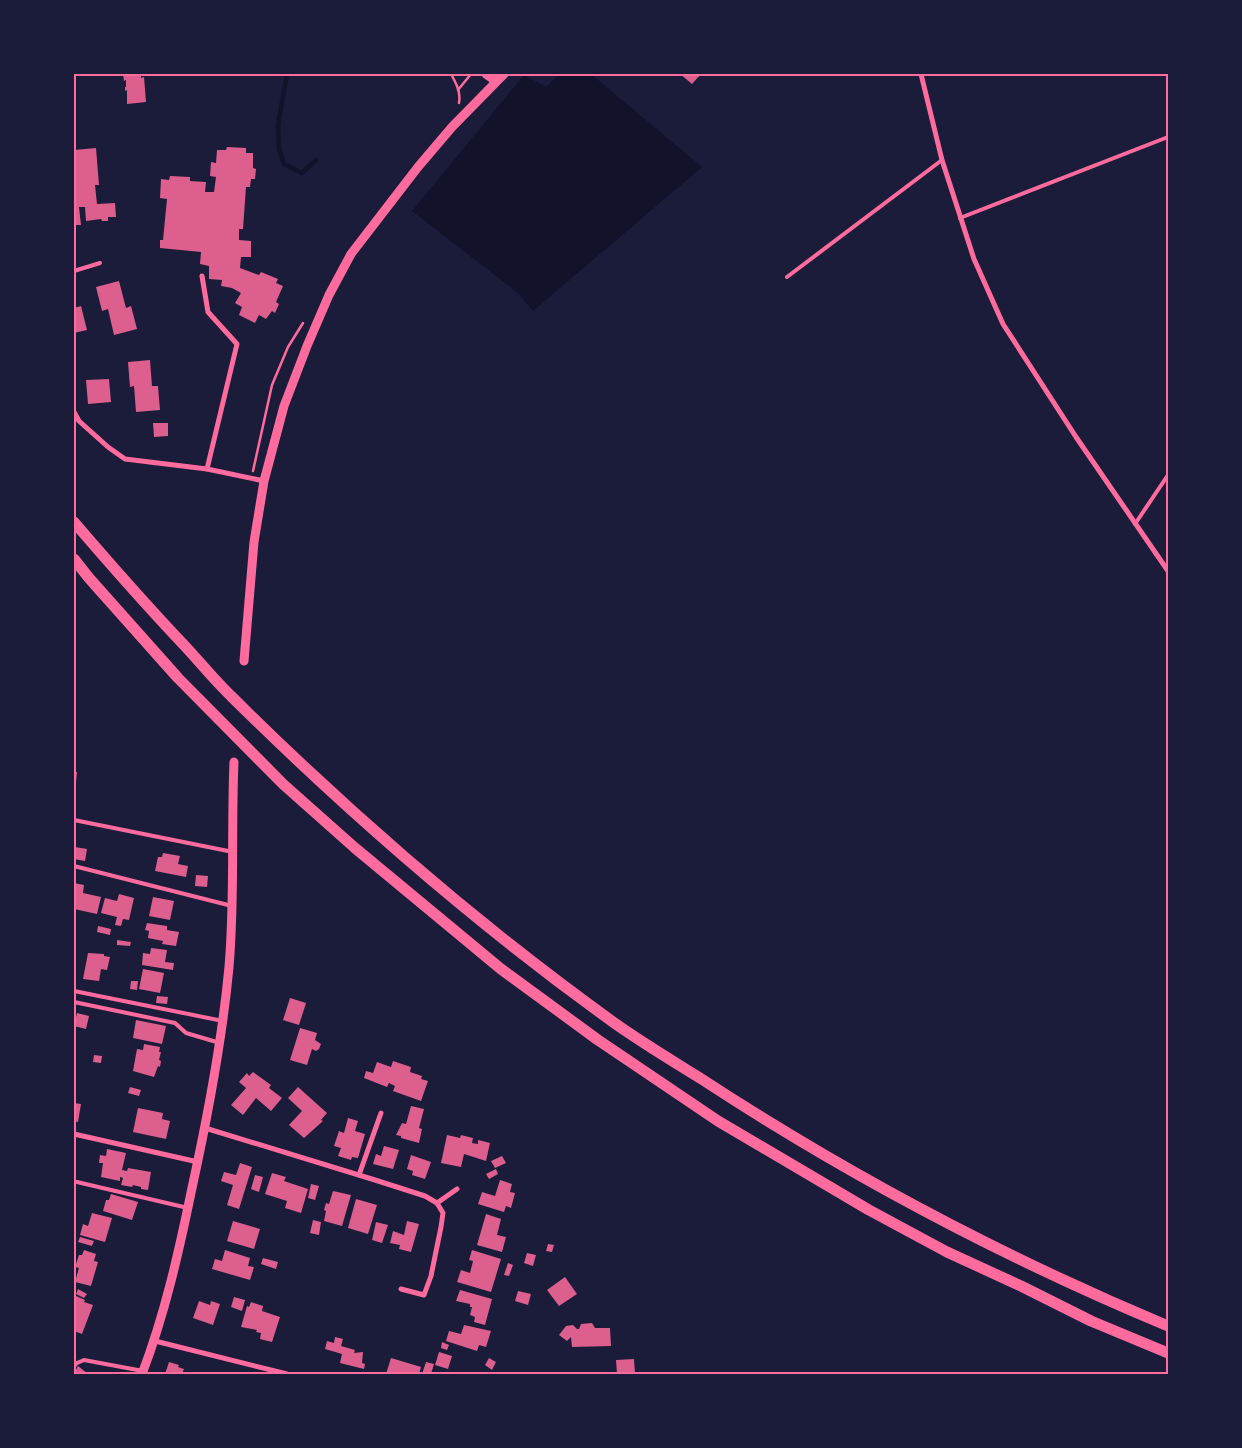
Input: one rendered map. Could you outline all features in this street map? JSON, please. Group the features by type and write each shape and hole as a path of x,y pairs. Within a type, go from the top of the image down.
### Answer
{"highway":[{"path":"74,522 124,581 229,694 369,827 430,879 615,1023 746,1108 895,1196 1043,1271 1168,1326"},
{"path":"74,559 178,678 283,784 355,848 493,963 598,1040 718,1121 869,1210 947,1252 1021,1286 1091,1322 1168,1353"}],"street":[{"path":"486,74 496,81"},
{"path":"244,661 254,542 264,481 284,406 329,295 351,254 418,167 452,127 504,74"},
{"path":"921,74 942,160 960,218 974,259 1003,324 1076,437 1168,571"},
{"path":"202,276 208,312 237,344 207,469"},
{"path":"74,412 78,421 108,448 125,458 207,469 264,481"},
{"path":"143,1373 155,1342 175,1266 205,1128 220,1043 229,967 232,906 234,762"},
{"path":"359,1175 381,1113"},
{"path":"205,1128 425,1196 437,1203 443,1213 431,1276 424,1295 401,1289"},
{"path":"74,1134 198,1162"},
{"path":"437,1203 457,1189"},
{"path":"155,1342 287,1374"}],"lane":[{"path":"960,218 1168,137"},
{"path":"787,277 942,160"},
{"path":"74,271 100,263"},
{"path":"1135,524 1168,475"},
{"path":"74,820 233,852"},
{"path":"74,866 232,906"},
{"path":"74,990 222,1021"},
{"path":"74,1002 175,1023 186,1033 220,1043"},
{"path":"77,1182 188,1208"},
{"path":"74,1366 84,1360 143,1373"}],"path":[{"path":"451,74 460,100 456,110"},
{"path":"458,90 471,74"}],"shaded area":[{"path":"560,74 591,74 702,167 533,311 518,293 412,211 524,75 546,87"}],"building":[{"path":"123,74 141,74 141,78 144,77 146,102 127,104 126,80 124,81"},
{"path":"680,74 701,74 692,84"},
{"path":"227,147 246,148 246,153 253,153 253,168 256,169 255,179 251,179 250,187 246,187 243,229 239,229 239,240 251,241 251,257 241,257 240,268 259,275 261,272 278,279 276,283 283,286 276,302 279,304 275,313 272,311 266,319 259,315 255,323 239,315 242,307 235,303 241,293 232,288 221,286 222,280 209,279 209,266 200,264 201,252 160,248 160,240 163,240 167,199 160,198 161,179 169,180 170,176 190,177 190,181 206,182 205,192 214,192 216,177 210,176 211,162 216,163 217,150 226,150"},
{"path":"96,148 99,185 95,185 97,204 115,203 116,217 108,217 108,221 102,221 101,219 86,221 85,207 79,207 81,225 74,225 74,150"},
{"path":"119,281 126,308 131,306 137,329 114,335 108,309 102,311 96,287"},
{"path":"81,306 87,330 74,333 74,308"},
{"path":"150,360 152,386 158,386 160,410 136,412 134,386 130,387 128,362"},
{"path":"109,379 111,402 88,404 86,380"},
{"path":"153,423 168,423 168,436 154,437"},
{"path":"74,772 77,772 75,792 74,792"},
{"path":"75,847 87,849 85,861 74,859"},
{"path":"163,853 180,856 178,864 188,866 186,877 155,871 158,857 162,857"},
{"path":"196,875 208,876 207,887 195,886"},
{"path":"74,883 84,885 83,893 101,897 97,914 74,909"},
{"path":"119,894 134,898 129,920 123,919 121,926 115,925 117,917 101,913 105,898 117,901"},
{"path":"153,897 174,901 170,920 149,916"},
{"path":"147,923 167,926 167,930 179,932 176,946 162,944 163,941 148,938 149,931 145,930"},
{"path":"98,926 111,929 110,935 97,932"},
{"path":"117,940 131,942 130,946 117,945"},
{"path":"151,948 167,950 165,962 174,963 173,970 142,965 143,953 150,954"},
{"path":"88,953 104,954 104,956 110,957 107,970 101,969 99,981 83,979"},
{"path":"143,969 164,973 160,993 139,989"},
{"path":"131,981 138,981 137,990 130,989"},
{"path":"157,996 168,997 167,1004 156,1003"},
{"path":"290,998 306,1003 299,1025 283,1020"},
{"path":"77,1013 89,1016 86,1029 74,1026"},
{"path":"136,1020 166,1026 162,1044 133,1038"},
{"path":"300,1028 317,1033 315,1040 321,1044 316,1051 312,1049 307,1065 290,1060"},
{"path":"144,1044 160,1047 160,1067 158,1066 154,1077 133,1071 137,1049 143,1050"},
{"path":"94,1055 102,1056 101,1063 93,1062"},
{"path":"393,1061 411,1067 410,1072 422,1076 421,1079 428,1081 421,1101 393,1091 395,1086 389,1083 387,1087 364,1078 366,1071 373,1073 377,1062 391,1067"},
{"path":"253,1072 271,1085 269,1088 282,1098 271,1111 256,1098 243,1115 231,1105 246,1088 239,1082 247,1073 249,1076"},
{"path":"130,1087 141,1090 139,1096 128,1093"},
{"path":"298,1087 327,1113 321,1120 323,1121 304,1138 289,1125 302,1111 288,1098"},
{"path":"74,1103 81,1104 78,1122 74,1121"},
{"path":"411,1106 424,1109 419,1128 422,1129 419,1143 396,1135 402,1123 406,1124"},
{"path":"138,1108 163,1113 162,1119 170,1121 166,1139 133,1132"},
{"path":"348,1118 358,1121 355,1131 365,1134 358,1158 352,1157 351,1160 338,1156 341,1148 334,1146 339,1131 344,1133"},
{"path":"447,1135 460,1138 461,1135 473,1138 472,1143 478,1144 478,1140 490,1143 486,1161 464,1154 461,1167 441,1163"},
{"path":"384,1146 399,1150 393,1169 373,1164 376,1154 381,1156"},
{"path":"107,1149 126,1153 122,1170 127,1171 128,1168 151,1172 148,1190 133,1185 132,1187 121,1185 123,1178 120,1177 120,1181 101,1177 103,1163 99,1163 100,1155 106,1156"},
{"path":"411,1155 431,1162 425,1179 412,1175 413,1171 407,1169"},
{"path":"502,1156 506,1163 495,1168 491,1161"},
{"path":"240,1163 252,1167 239,1209 227,1205 233,1185 221,1181 224,1172 236,1175"},
{"path":"496,1169 498,1174 489,1179 486,1174"},
{"path":"272,1173 286,1177 284,1181 308,1189 301,1213 285,1208 287,1201 265,1194"},
{"path":"255,1175 263,1177 259,1192 251,1189"},
{"path":"500,1180 512,1184 510,1192 515,1193 511,1208 506,1206 504,1212 478,1204 482,1192 495,1196"},
{"path":"311,1184 319,1186 315,1200 308,1198"},
{"path":"333,1191 351,1195 342,1226 324,1221 326,1203 329,1204"},
{"path":"111,1194 138,1202 132,1220 103,1211 106,1200 109,1200"},
{"path":"356,1199 377,1205 368,1234 348,1228"},
{"path":"92,1213 112,1218 105,1242 80,1235 83,1224 88,1226"},
{"path":"486,1214 501,1219 497,1235 506,1237 502,1252 477,1245"},
{"path":"313,1220 321,1222 319,1235 310,1233"},
{"path":"233,1221 260,1229 254,1249 227,1241"},
{"path":"407,1221 419,1224 411,1252 399,1249 400,1245 390,1243 393,1231 404,1235"},
{"path":"376,1222 388,1225 382,1243 372,1240"},
{"path":"80,1237 94,1241 92,1246 78,1242"},
{"path":"548,1244 554,1245 552,1252 546,1251"},
{"path":"84,1250 96,1254 94,1261 98,1262 91,1286 75,1282 79,1268 75,1267 79,1255 82,1255"},
{"path":"225,1250 250,1258 248,1266 254,1267 250,1280 212,1269 215,1259 222,1261"},
{"path":"472,1250 501,1259 491,1292 457,1282 461,1270 470,1273 473,1261 469,1260"},
{"path":"527,1253 536,1255 533,1266 524,1263"},
{"path":"263,1258 278,1262 276,1269 261,1264"},
{"path":"508,1263 513,1265 509,1276 504,1275"},
{"path":"565,1277 577,1294 559,1306 547,1290"},
{"path":"78,1289 87,1294 84,1298 76,1294"},
{"path":"460,1290 492,1299 485,1325 474,1322 475,1317 470,1315 472,1307 470,1307 470,1304 456,1301"},
{"path":"518,1291 531,1294 528,1305 515,1301"},
{"path":"74,1297 85,1300 84,1302 93,1305 82,1334 74,1331"},
{"path":"234,1297 245,1300 242,1311 231,1307"},
{"path":"199,1301 210,1305 211,1301 220,1304 213,1325 193,1318"},
{"path":"251,1302 263,1306 262,1311 280,1317 272,1342 260,1339 261,1333 256,1332 257,1330 241,1327 247,1306 249,1307"},
{"path":"592,1323 595,1328 610,1328 611,1346 572,1347 571,1337 567,1341 559,1335 566,1326 573,1325 579,1329 581,1324"},
{"path":"464,1325 491,1331 486,1347 479,1345 477,1351 446,1341 449,1331 461,1334"},
{"path":"335,1337 343,1339 341,1346 355,1350 354,1353 363,1352 362,1363 365,1364 364,1369 340,1363 342,1354 325,1349 327,1341 334,1343"},
{"path":"442,1342 449,1345 447,1350 441,1348"},
{"path":"439,1352 452,1356 448,1369 435,1365"},
{"path":"391,1358 421,1367 419,1374 386,1374"},
{"path":"489,1358 496,1362 492,1370 485,1365"},
{"path":"634,1359 635,1374 617,1374 616,1360"},
{"path":"169,1362 179,1365 178,1367 184,1369 182,1374 165,1374"},
{"path":"426,1362 434,1364 431,1374 422,1374"},
{"path":"78,1366 88,1374 74,1374"}],"waterway":[{"path":"287,74 278,125 279,149 284,164 302,173 316,160"}]}
